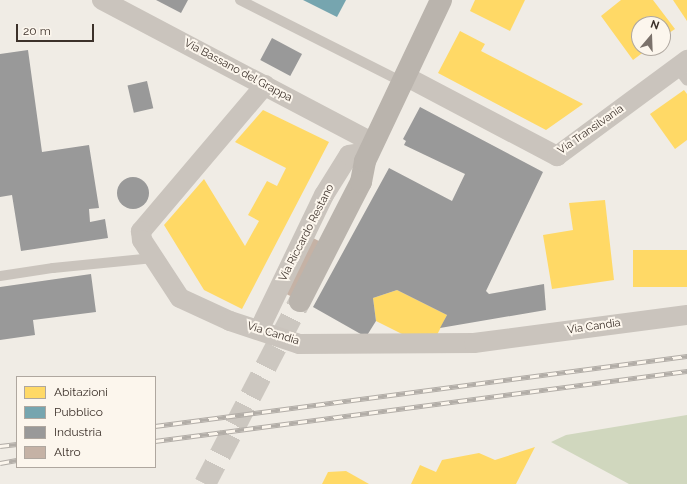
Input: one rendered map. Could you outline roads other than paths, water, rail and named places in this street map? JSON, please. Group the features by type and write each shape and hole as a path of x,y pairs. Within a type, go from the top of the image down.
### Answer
{"street":[{"name":"Via Bassano del Grappa","path":"102,0 265,86 371,147"},
{"path":"300,301 361,182 365,161 371,147 440,0"},
{"name":"Via Transilvania","path":"403,79 557,156 684,70"},
{"name":"Via Candia","path":"265,86 141,230 142,240 180,298 230,321 299,344 474,343 687,314"},
{"name":"Via Riccardo Restano","path":"259,330 324,195 349,155 371,147"}],"lane":[{"path":"240,0 403,79"},
{"path":"0,276 53,268 154,258"}],"tunnel":[{"path":"205,484 300,301"}],"railway":[{"path":"156,426 687,356"},
{"path":"156,441 687,371"},
{"path":"0,446 16,444"},
{"path":"0,463 16,460"}]}
